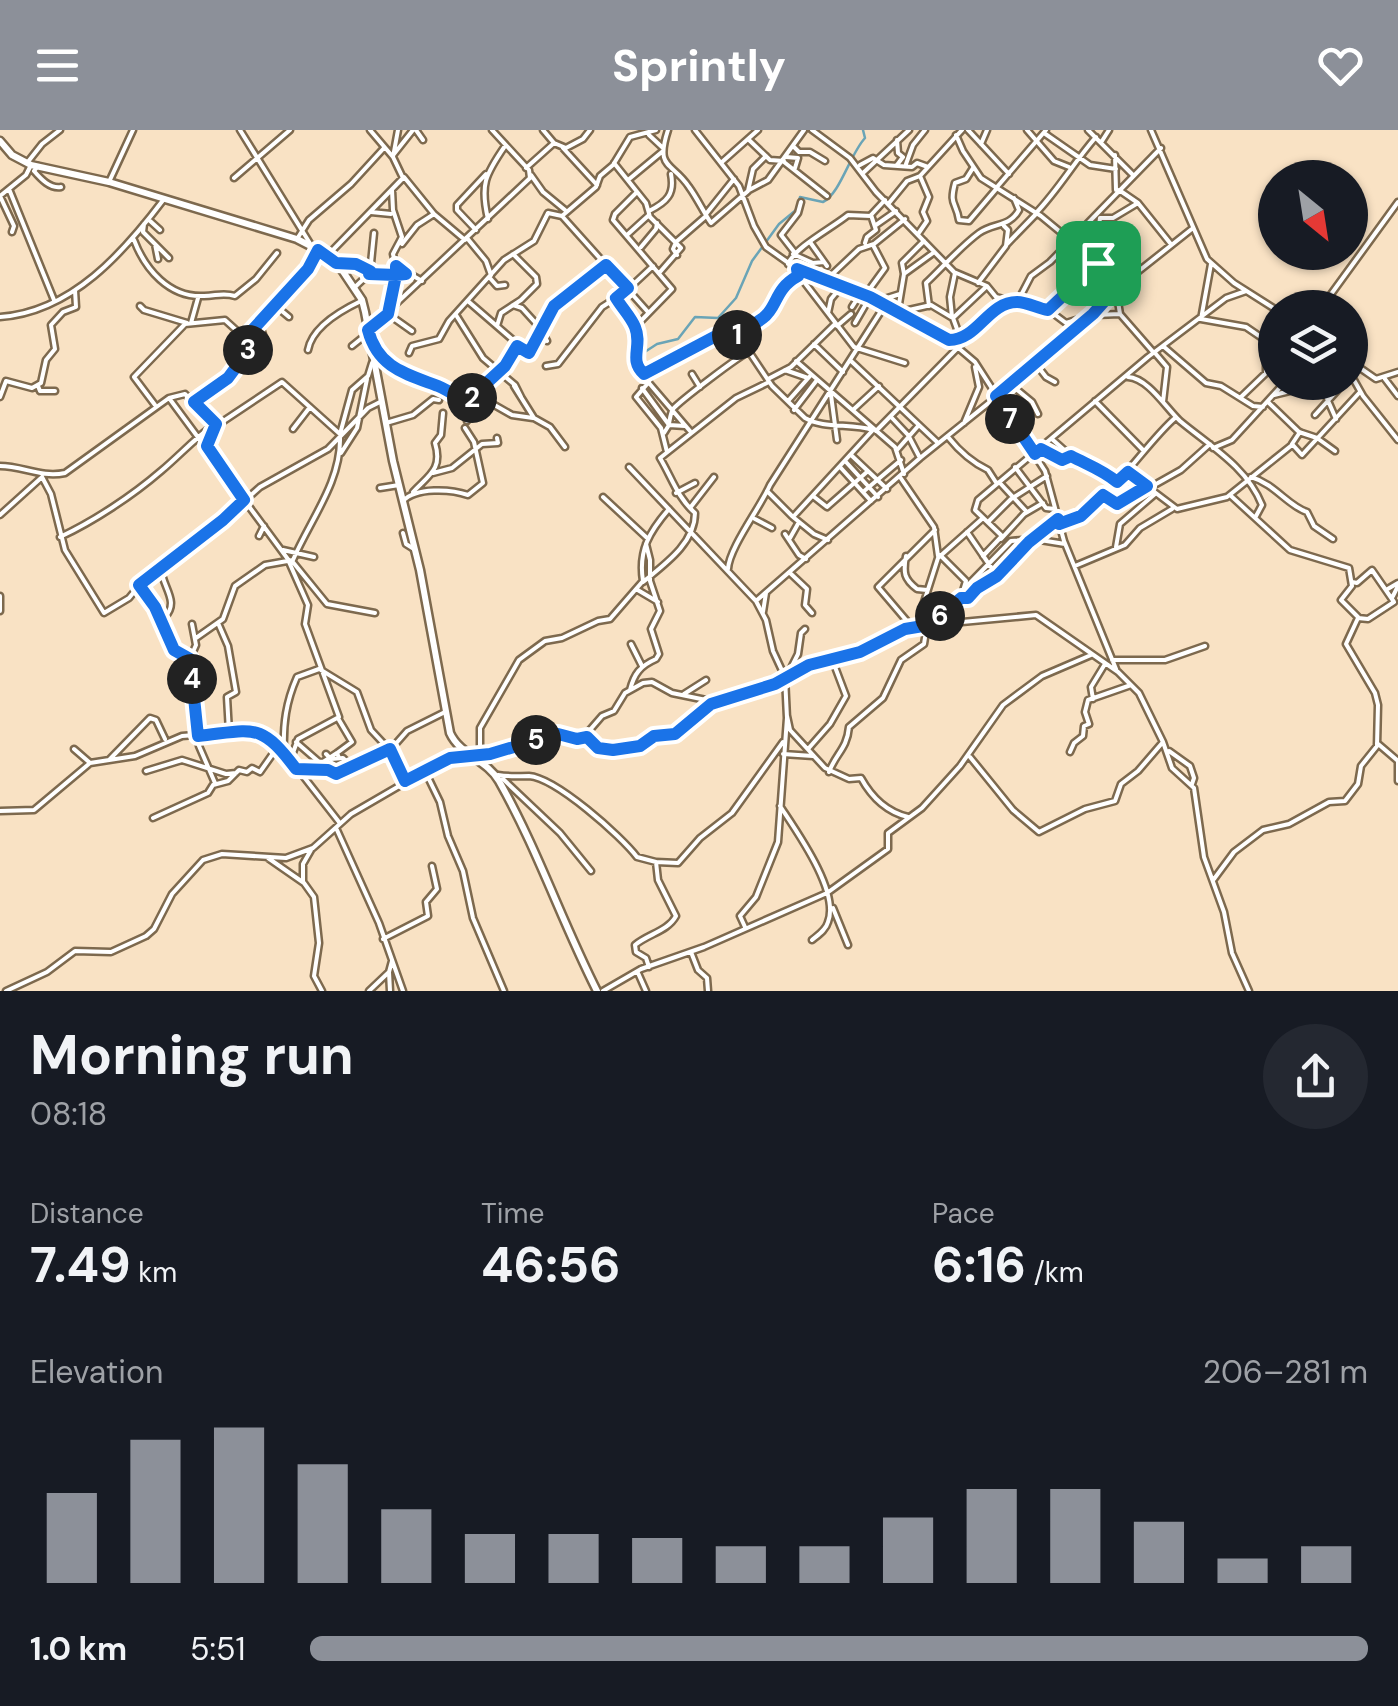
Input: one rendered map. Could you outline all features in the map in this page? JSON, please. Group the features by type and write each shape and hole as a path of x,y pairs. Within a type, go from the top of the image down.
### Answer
{"street":[{"path":"12,232 14,226 0,196 26,175 42,144 60,130"},
{"path":"109,182 133,130"},
{"path":"240,130 315,248"},
{"path":"234,178 290,130"},
{"path":"370,130 434,214 466,239 490,267 498,269"},
{"path":"393,156 414,130 423,140"},
{"path":"493,130 648,312"},
{"path":"543,130 597,186"},
{"path":"563,148 583,139 590,130"},
{"path":"648,134 656,130"},
{"path":"628,181 663,150 668,130"},
{"path":"695,130 746,192"},
{"path":"722,162 757,130"},
{"path":"670,170 686,182 711,223 746,192 767,181 804,130"},
{"path":"812,130 858,166 955,273 987,286 996,297 1048,310 1068,324 1120,314"},
{"path":"863,173 910,130"},
{"path":"906,166 912,146 925,130"},
{"path":"951,130 982,178 1036,213 1096,261 1116,288 1120,314 1167,366 1163,402"},
{"path":"788,264 794,253 848,215 871,216 907,181 920,176 965,130 1009,174"},
{"path":"981,144 987,130"},
{"path":"1027,130 1056,163 1069,167"},
{"path":"1088,130 1133,175"},
{"path":"978,283 1007,244 1057,192 1078,156 1108,130"},
{"path":"1152,130 1211,264 1258,299"},
{"path":"974,167 966,179 955,183 952,192 952,206 959,220 974,218 1045,131 1090,165 1116,169"},
{"path":"393,156 398,132"},
{"path":"398,132 406,140"},
{"path":"398,132 401,146"},
{"path":"409,353 411,346 437,341 490,276 532,242 545,216 564,213 597,186 630,133 637,132 648,134 663,150 673,192 627,236"},
{"path":"748,139 772,160 798,159 794,168"},
{"path":"896,166 904,157 898,153 897,140"},
{"path":"0,141 12,155 33,166 109,182 298,240 336,263 362,300 454,742 450,758"},
{"path":"526,168 554,143"},
{"path":"793,146 825,161"},
{"path":"298,240 309,220 351,184 384,148"},
{"path":"476,230 457,210 457,205 508,148"},
{"path":"793,517 962,342 993,313 1015,302 1032,276 1160,148"},
{"path":"1116,155 1117,191"},
{"path":"766,156 753,169 746,192 752,221 765,246 798,272 828,316 858,349 905,363"},
{"path":"785,160 827,196"},
{"path":"858,166 876,160 912,167 917,162 928,167"},
{"path":"614,163 657,224 682,250 660,272"},
{"path":"33,166 54,188 61,187"},
{"path":"486,174 483,194 488,219"},
{"path":"352,346 531,174"},
{"path":"918,234 926,221 924,212 929,197 920,176"},
{"path":"328,255 404,177"},
{"path":"676,242 734,180"},
{"path":"9,189 54,300"},
{"path":"392,190 401,242"},
{"path":"1117,191 1127,192 1171,245"},
{"path":"635,326 672,289 614,216 637,192"},
{"path":"929,306 926,284 982,230 1004,226 1019,212 1014,198"},
{"path":"0,317 75,290 105,268 164,199"},
{"path":"801,202 798,213 781,235 794,253 812,263 826,264 810,242"},
{"path":"1334,290 1398,202"},
{"path":"1048,310 1102,251 1099,220 1115,218 1138,203"},
{"path":"824,280 865,246 875,226 896,211"},
{"path":"370,213 386,212 394,217"},
{"path":"388,314 396,275 393,254 417,224 434,214"},
{"path":"871,216 875,226"},
{"path":"865,246 872,246 905,219"},
{"path":"146,220 160,230"},
{"path":"146,220 143,231 169,258"},
{"path":"640,249 657,224"},
{"path":"1004,226 1008,230 1007,244"},
{"path":"756,601 920,458 1036,364 1090,317 1116,288 1193,228"},
{"path":"354,288 370,272 374,233"},
{"path":"134,238 144,262 156,276 176,290 199,296 234,296 258,278 277,253"},
{"path":"899,311 902,264 924,240"},
{"path":"154,243 158,259"},
{"path":"855,323 869,290 886,268 872,246"},
{"path":"246,339 310,266 315,248"},
{"path":"904,274 933,253"},
{"path":"496,323 538,281 513,254"},
{"path":"336,263 371,260"},
{"path":"354,264 370,272 408,273"},
{"path":"1201,319 1211,264"},
{"path":"468,302 529,353 554,306 606,265"},
{"path":"396,266 422,281"},
{"path":"546,366 558,364 598,311 653,266"},
{"path":"490,267 490,276 497,286 506,285"},
{"path":"798,272 860,293 949,340 962,342"},
{"path":"644,374 714,337 723,334 731,342 749,324 761,320 781,288 798,272"},
{"path":"955,273 950,296 952,318 962,342 1047,476 1065,544 1110,663 1138,693 1165,745 1172,768 1192,784 1198,799 1204,857 1224,912 1232,953 1248,991"},
{"path":"952,318 987,286"},
{"path":"828,316 831,299 841,287"},
{"path":"38,386 43,380 46,360 55,349 51,324 76,307 75,290"},
{"path":"1001,540 1000,532 974,505 1163,346 1226,298 1246,291"},
{"path":"478,758 480,728 517,662 545,641 610,619 693,532 696,516 676,493 672,477 660,460 666,452 736,398 785,370 852,310 860,293"},
{"path":"878,301 900,294"},
{"path":"155,406 134,377 189,323 199,296"},
{"path":"616,298 635,326 639,341 634,357 637,368 690,432"},
{"path":"308,350 310,340 324,326 362,300"},
{"path":"513,305 522,308 547,341"},
{"path":"728,571 730,556 767,491 885,305"},
{"path":"140,306 189,323 225,320 246,339 248,351 228,378 194,402"},
{"path":"275,306 288,317"},
{"path":"899,311 929,306 952,318"},
{"path":"388,314 412,331"},
{"path":"456,315 483,358 505,377 535,419"},
{"path":"1201,319 1246,327 1258,335"},
{"path":"260,323 266,344"},
{"path":"369,333 390,368 465,401"},
{"path":"738,335 769,381 810,422 874,430"},
{"path":"814,343 843,372"},
{"path":"505,377 505,366 517,346"},
{"path":"1163,346 1206,383 1221,386 1253,406 1265,404 1300,432 1335,451"},
{"path":"663,433 672,410 737,357 749,352"},
{"path":"290,562 321,508 341,453 356,430 374,358"},
{"path":"796,360 810,377"},
{"path":"850,360 938,444"},
{"path":"964,423 979,387 975,362"},
{"path":"1036,364 1055,382"},
{"path":"505,366 505,377"},
{"path":"785,370 810,377 832,390 897,450 902,475 935,530 939,557 967,586"},
{"path":"1368,374 1385,379 1398,372"},
{"path":"692,374 700,386"},
{"path":"341,453 352,389 368,376"},
{"path":"465,401 492,378 505,377"},
{"path":"787,402 810,377"},
{"path":"1127,377 1138,379 1249,478 1262,504 1255,518"},
{"path":"1385,379 1398,396"},
{"path":"794,410 817,380"},
{"path":"0,397 7,381 54,391"},
{"path":"1241,398 1258,381"},
{"path":"60,537 130,497 200,436 281,382 341,436"},
{"path":"650,382 637,399 663,433 666,452"},
{"path":"1010,384 1032,402 1038,414"},
{"path":"456,396 464,386"},
{"path":"854,409 879,386"},
{"path":"642,388 669,425"},
{"path":"832,390 837,440"},
{"path":"0,515 43,476 71,470 169,398 184,393 216,424"},
{"path":"476,394 509,414 535,419 550,427 565,448"},
{"path":"169,398 290,562 308,605 305,623 320,669 338,719 352,742 338,756"},
{"path":"386,423 413,415 433,399 438,400"},
{"path":"1103,495 1117,504 1167,480 1212,446 1232,440 1269,400"},
{"path":"1326,400 1336,419"},
{"path":"1315,415 1330,400"},
{"path":"1292,445 1302,455 1353,400"},
{"path":"1366,400 1398,440"},
{"path":"0,466 20,467 43,476 60,537 104,613 129,598 139,585 244,500 328,449 372,405 382,401"},
{"path":"465,401 468,421"},
{"path":"1095,401 1144,451"},
{"path":"292,430 310,408"},
{"path":"403,501 437,469 439,454 435,443 442,435 442,413"},
{"path":"890,416 908,436 920,458"},
{"path":"961,598 968,598 981,584 997,576 1033,539 1058,522 1081,516 1128,472 1176,416"},
{"path":"207,446 216,424"},
{"path":"669,425 685,426"},
{"path":"897,450 919,425"},
{"path":"413,492 456,491 468,495 484,482 476,449 465,428"},
{"path":"1076,566 1116,549 1140,528 1173,508 1230,496 1292,445 1300,432"},
{"path":"948,436 965,456 988,470 1027,512"},
{"path":"433,473 452,468 482,444 496,444 497,438"},
{"path":"1053,440 1071,456 1090,468 1103,469 1117,482"},
{"path":"1041,449 1062,460 1071,456"},
{"path":"851,455 887,489"},
{"path":"863,492 901,460"},
{"path":"846,462 878,497"},
{"path":"629,467 756,601 763,613 772,651 786,676 778,842 756,896 740,916 745,927"},
{"path":"1015,467 1042,504 1056,508"},
{"path":"841,468 872,502"},
{"path":"813,496 827,507 868,471"},
{"path":"1128,472 1173,508"},
{"path":"829,772 846,746 849,727 883,698 901,660 912,656 925,642 928,625 923,610 939,557 1011,498 1047,476"},
{"path":"690,508 714,478"},
{"path":"1249,478 1272,484 1307,512 1317,529 1333,538"},
{"path":"676,493 695,483"},
{"path":"380,488 399,485"},
{"path":"767,491 799,522 828,540"},
{"path":"1116,549 1120,524 1155,494"},
{"path":"1230,496 1290,550 1349,568 1352,587 1341,600 1360,618 1368,619 1395,603 1398,585"},
{"path":"603,497 646,540 660,612 651,634 659,654 641,668 630,690"},
{"path":"984,556 1027,512 1042,504"},
{"path":"643,582 646,540 670,509"},
{"path":"754,519 772,528"},
{"path":"799,522 787,536 799,555 806,558"},
{"path":"259,536 264,526"},
{"path":"912,626 878,589 935,530"},
{"path":"967,532 997,576"},
{"path":"403,533 406,544 414,550"},
{"path":"928,625 961,598 967,586 1010,542 1033,539 1065,544"},
{"path":"283,550 314,557"},
{"path":"906,556 905,578 917,590 927,590"},
{"path":"290,562 327,604 375,613"},
{"path":"196,638 218,624 228,610 236,586 265,565 290,562"},
{"path":"161,568 172,600 165,618"},
{"path":"1352,582 1357,583 1372,570 1395,603"},
{"path":"789,572 807,589 805,605 812,613"},
{"path":"634,590 642,573"},
{"path":"139,585 155,607 174,650 190,659"},
{"path":"1386,590 1398,585"},
{"path":"634,590 658,602"},
{"path":"763,613 766,593"},
{"path":"0,596 0,611"},
{"path":"587,737 604,750 640,746 654,736 676,733 715,702 775,684 832,658 860,652 912,626 1036,616 1054,625 1091,655 1110,663 1165,660 1206,646"},
{"path":"1214,882 1219,870 1252,837 1289,824 1329,802 1345,801 1356,788 1362,766 1377,743 1377,699 1346,644 1360,618"},
{"path":"192,624 196,638 190,659 198,736 215,783"},
{"path":"218,624 228,648 236,692 227,698 228,732"},
{"path":"786,676 799,652 800,634 805,629"},
{"path":"631,644 641,668 636,686"},
{"path":"496,774 600,991 827,893 888,849 888,833 909,817 968,756 1003,705 1042,676 1091,655"},
{"path":"808,749 828,728 846,696 832,658"},
{"path":"1093,698 1091,687 1110,663"},
{"path":"320,669 357,692 370,730 384,745 405,781"},
{"path":"284,751 282,728 296,678 320,669"},
{"path":"684,694 706,680"},
{"path":"587,737 592,726 614,711 636,686 652,682 668,691 715,702"},
{"path":"1070,752 1083,737 1084,726 1089,724 1085,712 1088,700 1131,685"},
{"path":"296,742 318,764 336,774 387,750 407,731 445,712"},
{"path":"787,716 790,730 829,772 849,779 859,777 880,803 909,817"},
{"path":"110,759 150,718 156,720 166,741"},
{"path":"290,761 296,742 303,735 338,719"},
{"path":"0,811 34,810 90,763 136,756 166,741 258,732 279,745 338,826 403,991"},
{"path":"304,883 303,864 311,850 338,826 424,770 450,758 478,758 558,734 577,739 587,737"},
{"path":"454,742 478,758 560,833 591,871"},
{"path":"496,774 515,779 529,776 556,787 627,844 637,857 680,862 700,838 720,826 784,742"},
{"path":"1377,743 1398,761 1398,781"},
{"path":"146,771 182,760 226,774 252,768 260,772 279,745"},
{"path":"968,756 1012,810 1039,832 1085,809 1115,800 1121,784 1165,745"},
{"path":"1165,745 1190,766 1192,784"},
{"path":"74,749 90,763"},
{"path":"783,754 815,756"},
{"path":"298,769 318,764 328,756 338,756 351,766"},
{"path":"298,769 328,770"},
{"path":"424,770 440,802 448,836 463,870 472,918 504,991"},
{"path":"153,818 208,793 215,783 228,781 236,772"},
{"path":"779,804 818,866 848,945"},
{"path":"6,991 47,972 75,951 110,952 146,936 154,929 172,894 203,860 222,854 286,858 311,850"},
{"path":"268,858 304,883 314,897 318,915 314,974 322,991"},
{"path":"649,967 635,945 656,929 668,926 676,916 659,883 656,862"},
{"path":"383,939 428,916 427,900 437,889 432,866"},
{"path":"812,940 827,926 832,903"},
{"path":"691,952 698,970 707,978 708,991"},
{"path":"390,991 392,961"},
{"path":"368,991 389,972"},
{"path":"637,972 646,991"}],"waterway":[{"path":"637,357 657,344 678,339 695,317 718,318 736,298 752,261 779,224 796,210 800,197 823,202 835,191 865,138 863,130"}],"route":[{"path":"1098,263 1048,310 1018,302 1006,305 966,338 956,340 949,340 870,297 797,269 798,276 781,288 761,320 749,324 731,342 723,334 714,337 644,374 634,357 639,341 635,326 616,298 628,288 606,265 554,306 529,353 517,346 505,366 466,402 444,388 390,368 370,337 368,330 388,314 396,275 406,274 396,266 396,275 369,274 362,266 336,263 318,250 308,269 246,337 248,351 228,378 194,402 216,424 207,446 244,500 139,585 155,607 174,650 190,659 198,736 258,732 279,745 296,769 336,774 390,749 405,781 450,758 490,754 558,734 577,739 587,737 604,750 628,749 654,736 676,733 711,704 775,684 809,665 860,652 912,626 929,625 961,598 968,598 981,584 997,576 1058,519 1059,524 1067,523 1103,495 1117,504 1147,486 1128,472 1117,482 1103,469 1090,468 1071,456 1062,460 1041,449 1035,454 996,396 1093,314 1116,288 1098,263"}]}
